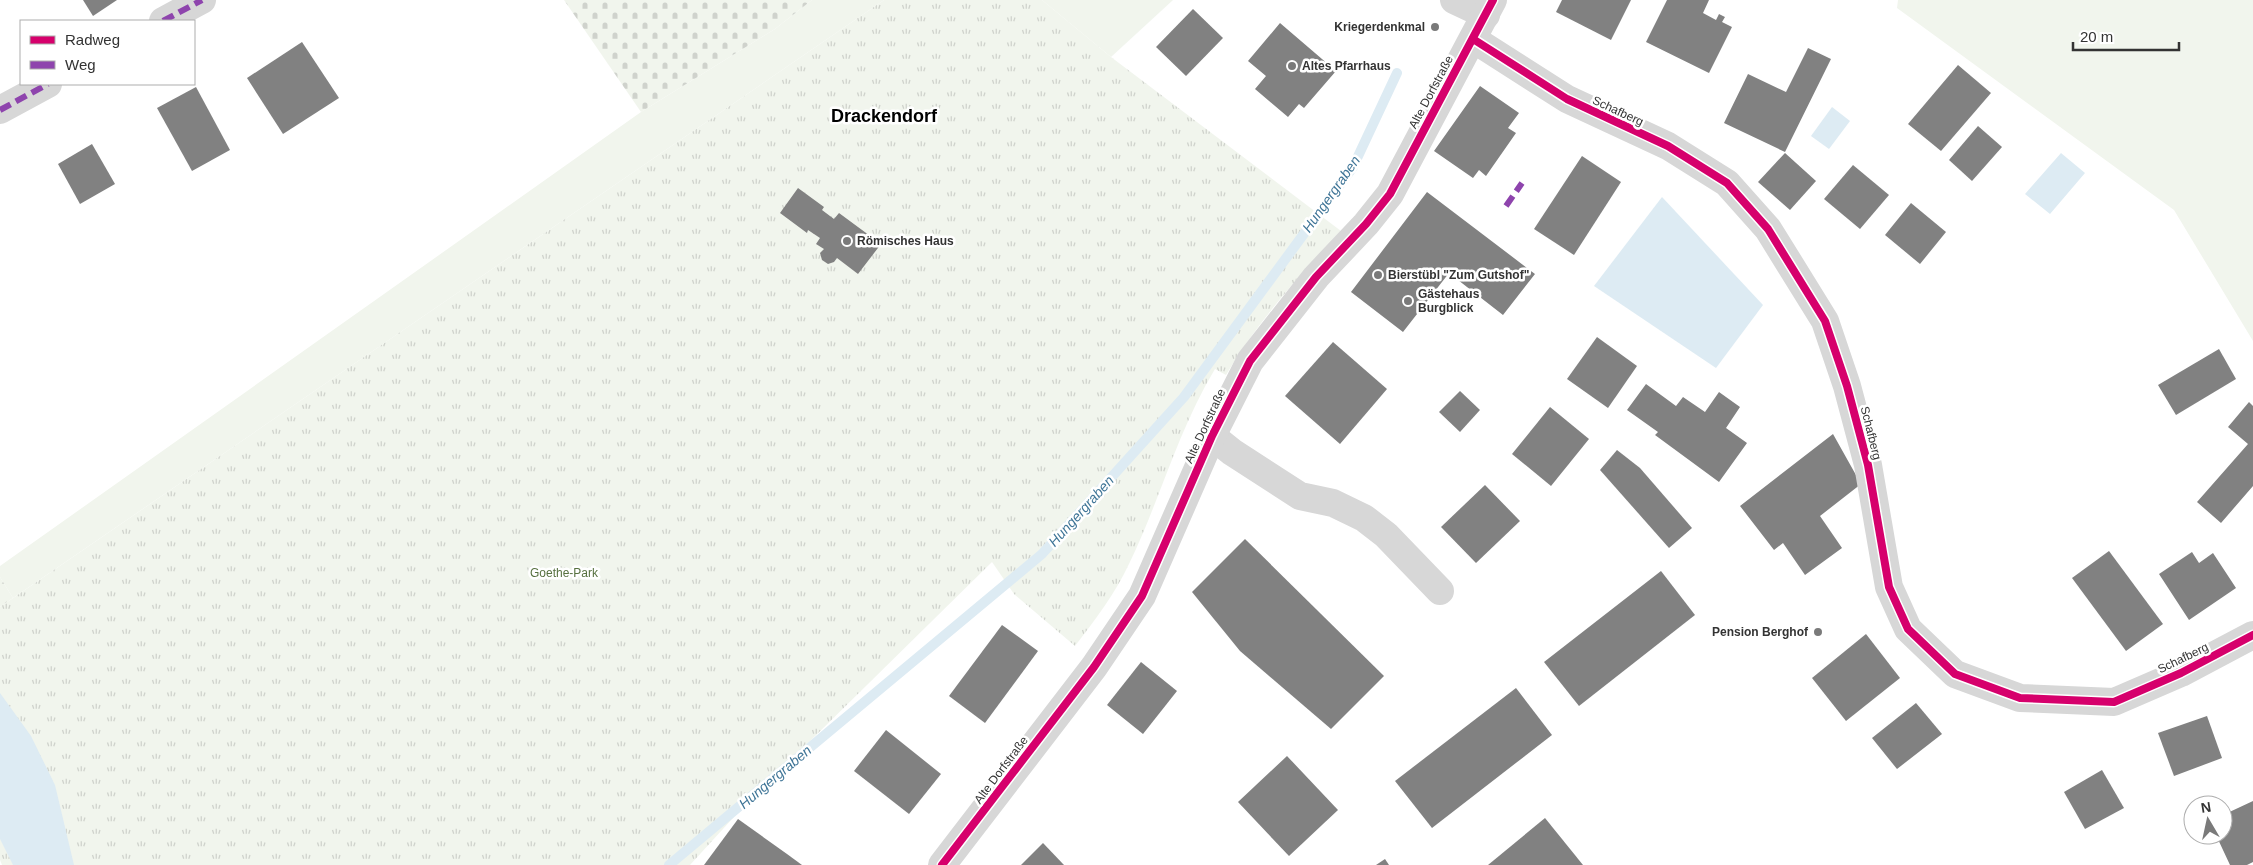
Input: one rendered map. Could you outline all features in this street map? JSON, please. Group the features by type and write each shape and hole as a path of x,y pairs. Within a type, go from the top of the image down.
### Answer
{"street":[{"path":"1454,0 1486,5"},
{"path":"165,20 192,2"},
{"name":"Alte Dorfstraße","path":"942,865 1094,667 1142,596 1212,436 1250,361 1316,277 1366,224 1390,194 1473,39 1486,5"},
{"name":"Schafberg","path":"1473,39 1567,99 1668,146 1727,183 1768,229 1825,321 1847,386 1868,465 1889,587 1908,629 1955,674 2020,698 2114,702 2181,673 2253,635"},
{"path":"0,110 46,85"},
{"path":"1212,436 1232,452 1300,496 1333,504 1364,518 1386,535 1440,591"}],"green space":[{"path":"564,0 812,0 775,29 641,112"},
{"path":"812,0 884,0 13,598 0,577 0,566 641,112 775,29"},
{"name":"Goethe-Park","path":"884,0 1042,0 1111,57 1341,231 1294,282 1265,318 1226,375 1215,369 1190,416 1140,540 1123,575 1104,606 1075,646 1014,594 992,562 744,806 690,865 2,865 0,860 0,607"},
{"path":"1042,0 1173,0 1111,57"},
{"path":"1898,0 2253,0 2253,341 2174,210 1897,8"},
{"path":"0,577 13,598 0,607"}],"shaded area":[{"path":"1832,107 1850,121 1829,149 1811,136"},
{"path":"2061,153 2085,173 2050,214 2025,194"},
{"path":"1662,197 1763,305 1716,368 1594,286"},
{"path":"0,693 31,736 55,785 74,865 13,865 0,839"}],"building":[{"path":"83,0 117,0 93,16"},
{"path":"1562,0 1631,0 1611,40 1556,12"},
{"path":"1667,0 1709,0 1703,13 1716,20 1719,14 1725,17 1722,22 1732,27 1709,73 1646,42"},
{"path":"1193,9 1223,38 1186,76 1156,47"},
{"name":"Altes Pfarrhaus","path":"1280,23 1336,71 1304,108 1299,104 1288,117 1255,89 1266,76 1248,61"},
{"path":"302,42 339,98 283,134 247,78"},
{"path":"1808,48 1831,59 1785,152 1724,123 1748,74 1786,92"},
{"path":"1958,65 1991,93 1941,151 1908,124"},
{"path":"1480,86 1519,113 1508,128 1516,133 1486,176 1479,170 1473,178 1434,151"},
{"path":"196,87 230,150 192,171 157,108"},
{"path":"1978,126 2002,147 1972,181 1949,160"},
{"path":"92,144 115,184 80,204 58,164"},
{"path":"1785,153 1816,181 1790,210 1758,182"},
{"path":"1582,156 1621,182 1574,255 1534,229"},
{"path":"1853,165 1889,195 1860,229 1824,199"},
{"name":"Römisches Haus","path":"798,188 824,207 822,210 834,219 839,213 881,244 858,274 837,258 834,262 828,264 822,260 820,253 824,249 816,244 820,238 808,230 807,233 780,213"},
{"path":"1427,192 1535,274 1503,315 1449,273 1403,332 1351,292"},
{"path":"1911,203 1946,232 1920,264 1885,235"},
{"path":"1597,337 1637,366 1608,408 1567,379"},
{"path":"1333,342 1387,389 1340,444 1285,396"},
{"path":"2219,349 2236,379 2176,415 2158,385"},
{"path":"1646,384 1676,406 1683,397 1705,412 1719,392 1740,407 1726,428 1747,443 1719,482 1655,435 1658,432 1627,410"},
{"path":"1460,391 1480,410 1460,432 1439,412"},
{"path":"2249,402 2253,406 2253,486 2221,523 2197,502 2248,444 2228,427"},
{"path":"1550,407 1589,439 1551,486 1512,454"},
{"path":"1833,434 1861,484 1820,516 1842,548 1805,575 1783,543 1774,550 1740,506"},
{"path":"1617,450 1640,468 1692,528 1669,548 1600,470"},
{"path":"1485,485 1520,521 1476,563 1441,527"},
{"path":"1245,539 1384,676 1331,729 1240,651 1192,592"},
{"path":"2109,551 2163,624 2126,651 2072,578"},
{"path":"2192,552 2199,563 2213,553 2236,588 2189,620 2159,574"},
{"path":"1661,571 1695,615 1579,706 1544,662"},
{"path":"1002,625 1038,651 985,723 949,696"},
{"path":"1866,634 1900,678 1846,721 1812,678"},
{"path":"1141,662 1177,691 1143,734 1107,705"},
{"path":"1516,688 1552,735 1432,828 1395,781"},
{"path":"1916,703 1942,734 1897,769 1872,738"},
{"path":"2207,716 2222,758 2174,776 2158,733"},
{"path":"886,730 941,774 909,814 854,771"},
{"path":"1287,756 1338,810 1289,856 1238,802"},
{"path":"2102,770 2124,808 2085,829 2064,792"},
{"path":"2253,801 2253,862 2247,865 2230,865 2221,845 2233,845 2233,810"},
{"path":"1545,818 1583,865 1488,865"},
{"path":"738,819 787,854 802,865 704,865"},
{"path":"1043,843 1064,865 1021,865"},
{"path":"1385,859 1389,865 1376,865"}],"waterway":[{"name":"Hungergraben","path":"669,865 1042,554 1184,397 1353,167 1397,73"}],"marked path":[{"path":"165,20 202,0"},
{"path":"0,110 46,85"},
{"path":"1506,206 1522,183"}],"cycle path":[{"path":"942,865 1094,667 1142,596 1212,436 1250,361 1316,277 1366,224 1390,194 1493,0"},
{"path":"1473,39 1567,99 1668,146 1727,183 1768,229 1825,321 1847,386 1868,465 1889,587 1908,629 1955,674 2020,698 2114,702 2181,673 2253,635"}],"place":[{"name":"Kriegerdenkmal","path":"1435,27"},
{"name":"Altes Pfarrhaus","path":"1292,66"},
{"name":"Römisches Haus","path":"847,241"},
{"name":"Bierstübl \"Zum Gutshof\"","path":"1378,275"},
{"name":"Gästehaus Burgblick","path":"1408,301"},
{"name":"Pension Berghof","path":"1818,632"}],"district":[{"name":"Drackendorf","path":"884,116"}]}
